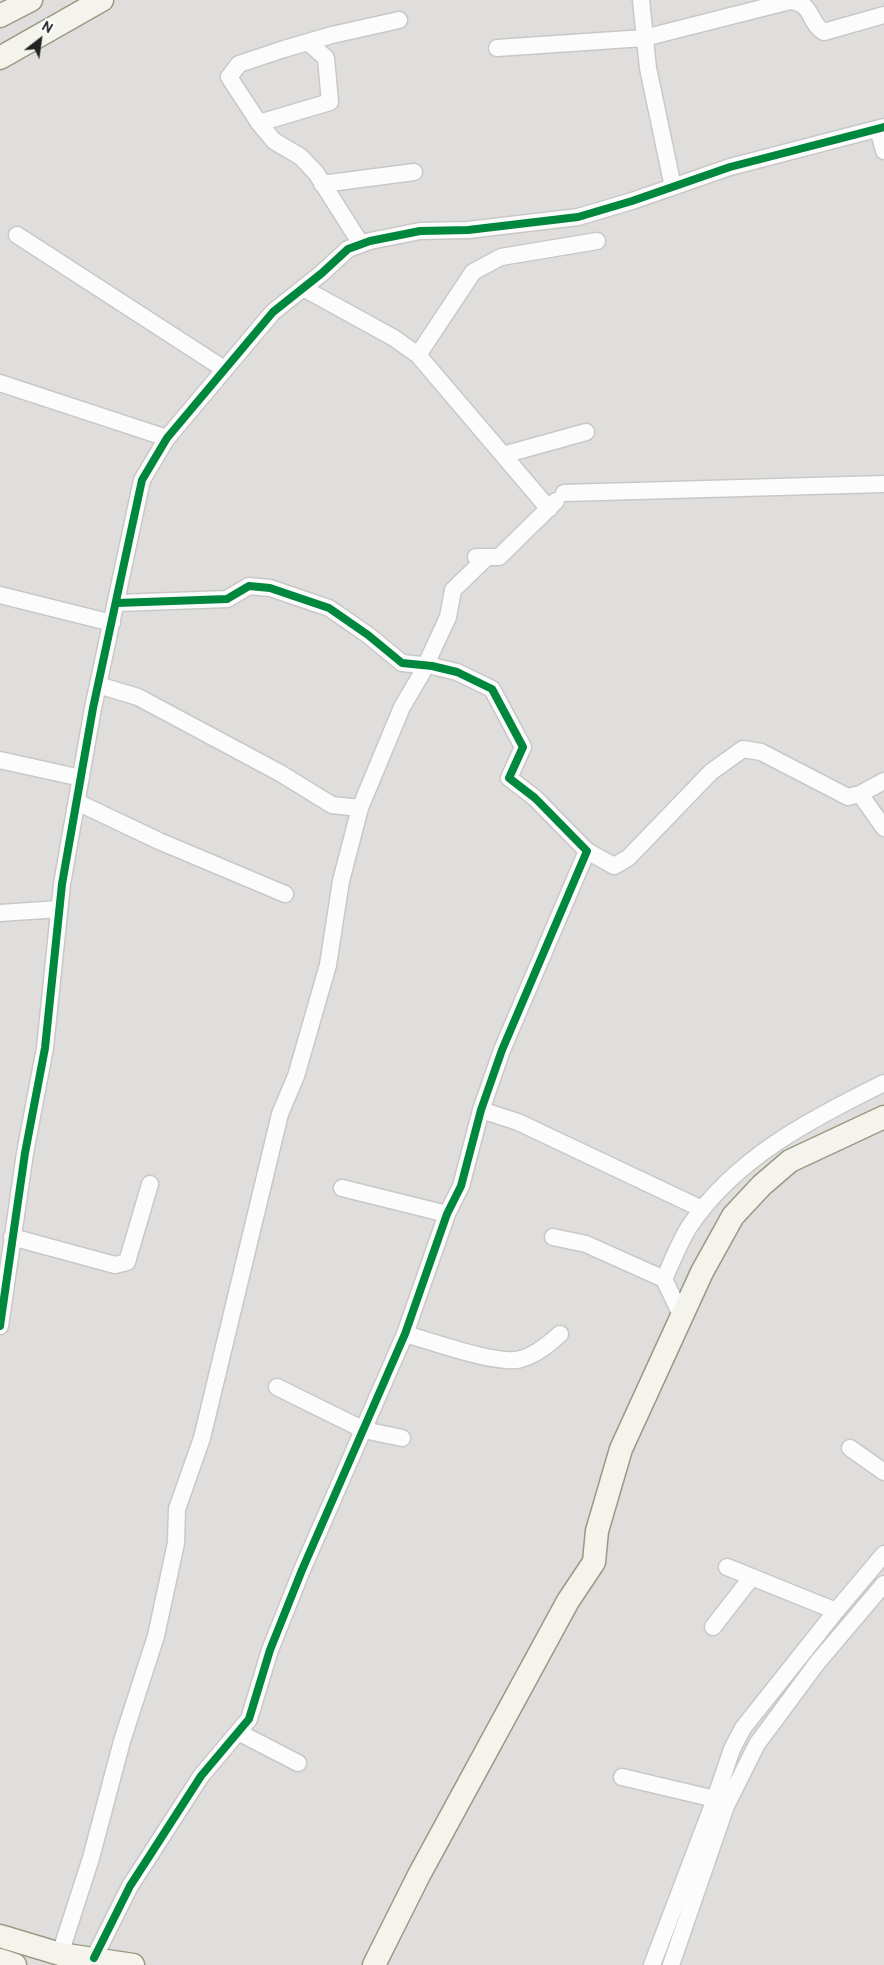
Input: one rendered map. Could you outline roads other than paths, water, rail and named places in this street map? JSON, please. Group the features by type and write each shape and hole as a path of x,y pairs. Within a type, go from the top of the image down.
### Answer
{"street":[{"path":"0,16 31,0"},
{"path":"0,58 102,0"},
{"path":"641,0 648,68 673,187"},
{"path":"497,48 644,38 790,1 799,2 805,6 824,32 884,15"},
{"path":"361,244 322,184 301,157 274,141 259,123 229,77 240,64 308,42 399,20"},
{"path":"259,123 330,102 326,58 308,42"},
{"path":"0,1326 12,1237 45,1048 59,909 98,685 142,480 167,438 273,312 348,249 361,244 420,231 468,230 578,217 673,187 730,166 881,128 884,151"},
{"path":"322,184 414,172"},
{"path":"18,236 224,369"},
{"path":"418,355 473,272 501,257 597,242"},
{"path":"303,288 394,338 418,355 549,509"},
{"path":"0,383 167,438"},
{"path":"503,455 586,432"},
{"path":"60,1954 91,1858 122,1741 156,1636 176,1543 178,1509 202,1438 280,1114 296,1076 328,965 341,881 360,808 402,707 448,617 453,590 481,557 499,557 568,488 884,484"},
{"path":"117,603 227,599 249,586 270,588 330,608 368,634 402,663 424,665 457,672 492,689 523,747 509,778 535,798 587,851 614,866 628,858 711,772 743,749 761,752 848,797 860,794 884,781"},
{"path":"0,595 112,624"},
{"path":"98,685 138,697 280,772 332,805 360,808"},
{"path":"0,760 81,778"},
{"path":"860,794 884,828"},
{"path":"77,802 159,841 285,894"},
{"path":"94,1958 130,1886 201,1776 249,1718 274,1641 302,1570 405,1334 447,1214 461,1186 480,1110 502,1050 587,851"},
{"path":"0,913 59,909"},
{"path":"664,1279 688,1228 702,1209 728,1181 762,1151 842,1104 884,1083"},
{"path":"480,1110 518,1122 702,1209"},
{"path":"374,1965 419,1875 568,1601 594,1562 597,1531 621,1449 702,1272 733,1216 762,1185 790,1161 884,1117"},
{"path":"12,1237 115,1265 127,1262 150,1184"},
{"path":"342,1188 447,1214"},
{"path":"553,1237 586,1244 664,1279 682,1317"},
{"path":"405,1334 498,1360 520,1359 546,1347 560,1334"},
{"path":"277,1387 364,1430 402,1438"},
{"path":"850,1448 884,1472"},
{"path":"652,1965 715,1799 729,1756 742,1728 884,1554"},
{"path":"727,1567 836,1611"},
{"path":"713,1627 751,1578"},
{"path":"671,1965 705,1863 742,1769 757,1744 817,1664 884,1584"},
{"path":"238,1732 298,1763"},
{"path":"622,1777 715,1799"},
{"path":"0,1936 60,1954 133,1965"},
{"path":"0,1960 15,1965"}]}
